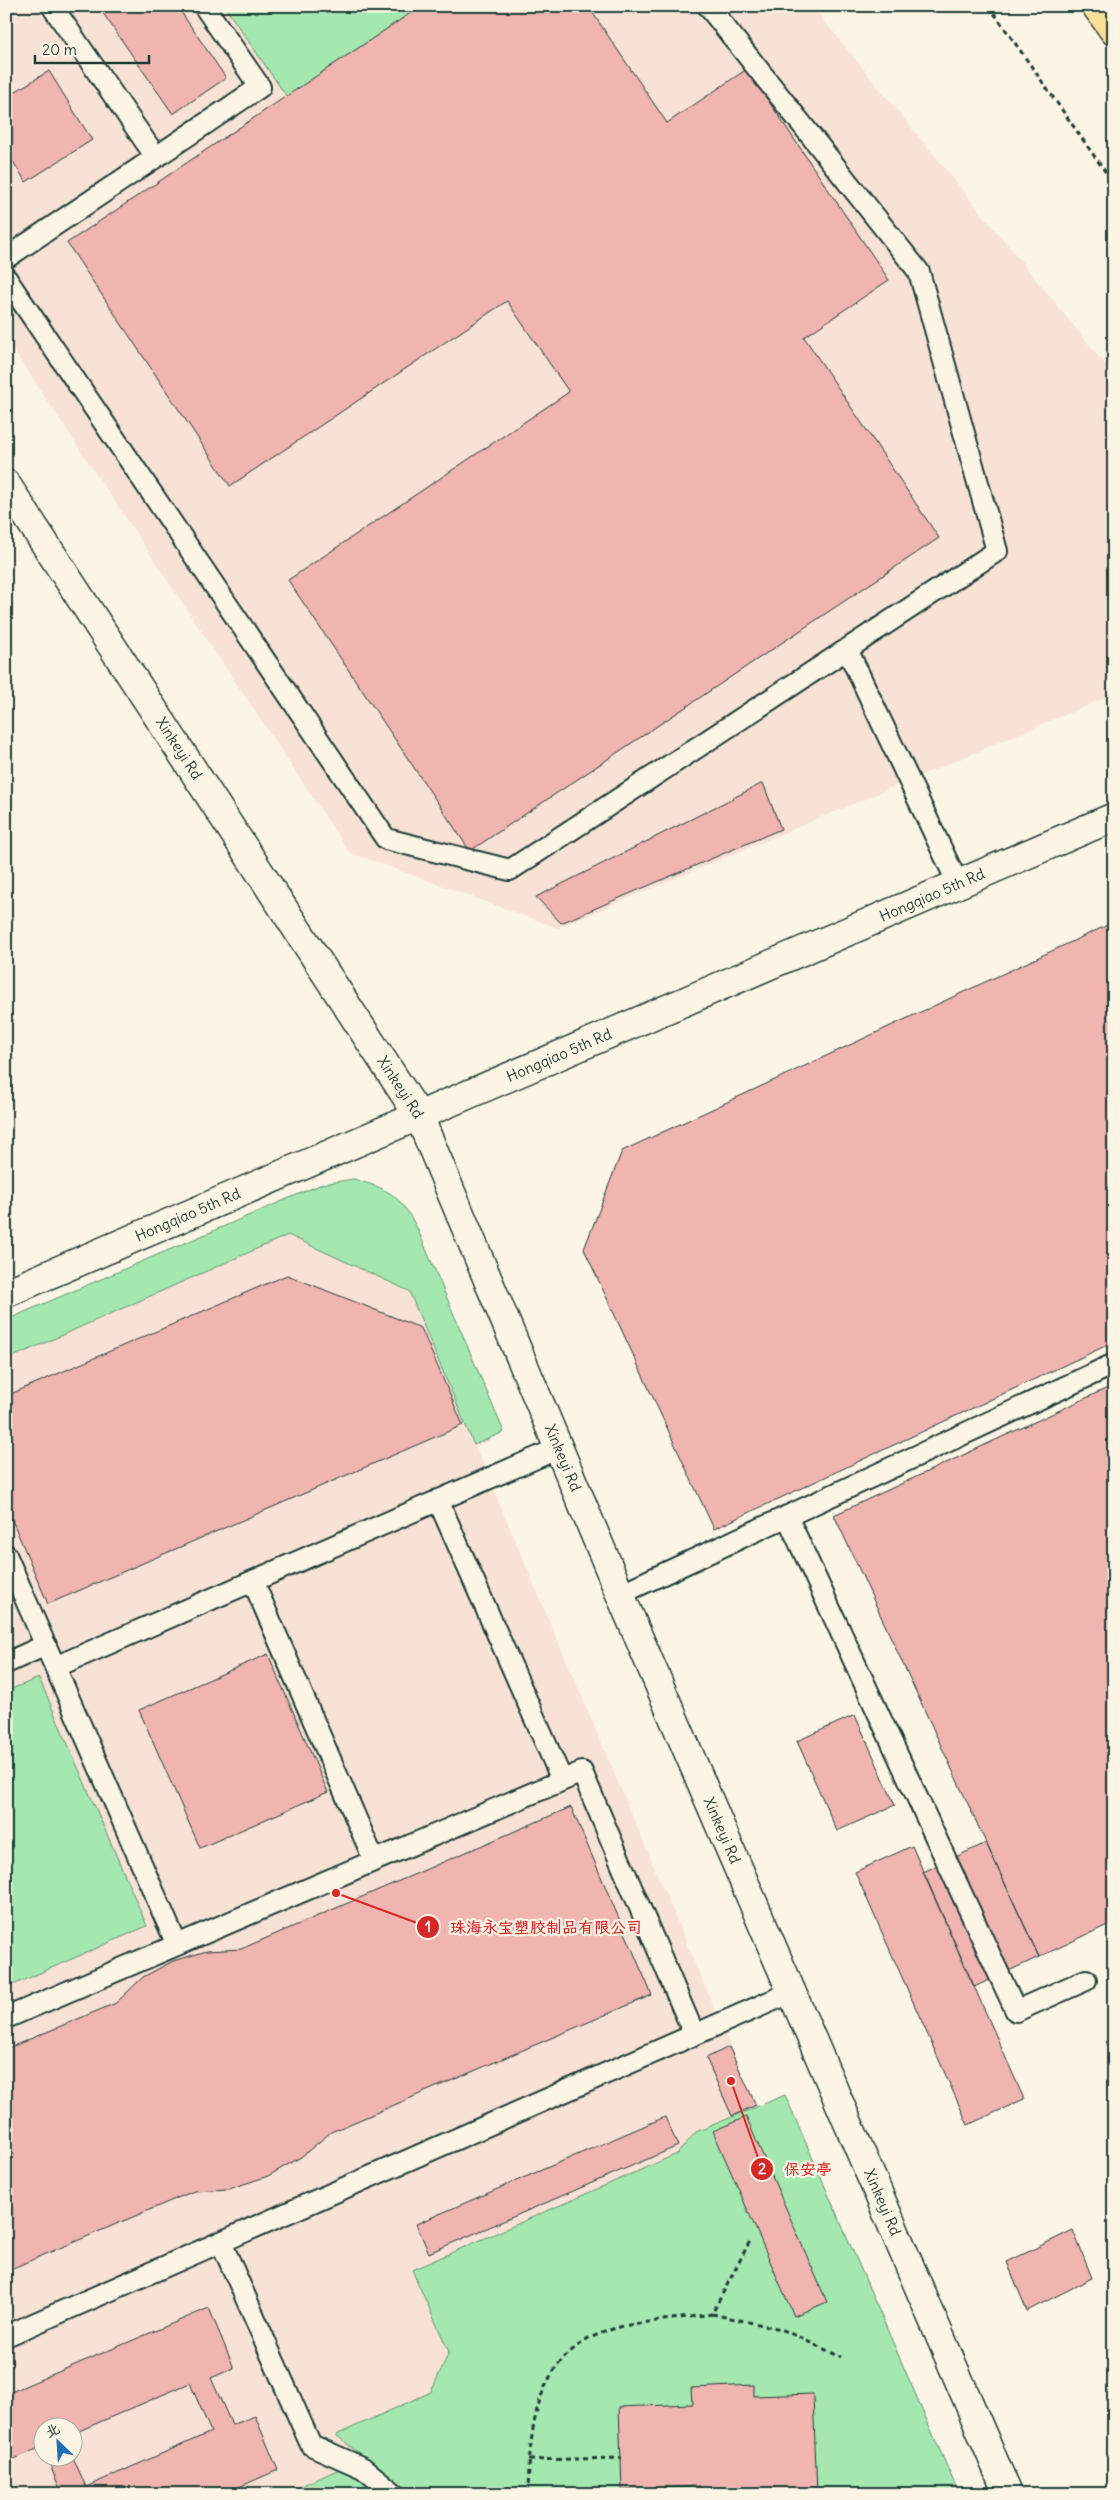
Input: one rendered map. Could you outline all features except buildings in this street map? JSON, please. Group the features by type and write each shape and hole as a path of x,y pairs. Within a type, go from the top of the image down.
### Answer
{"main road":[{"path":"1096,6 1114,31"}],"street":[{"name":"Xinkeyi Rd","path":"6,484 418,1116 620,1594 1008,2494"},
{"name":"Hongqiao 5th Rd","path":"6,1293 1114,818"}],"lane":[{"path":"52,6 156,158"},
{"path":"6,258 260,87 204,6"},
{"path":"6,278 386,839 510,870 997,551 919,272 708,6"},
{"path":"848,649 958,884"},
{"path":"620,1594 1114,1364"},
{"path":"55,1667 559,1448"},
{"path":"438,1500 562,1780"},
{"path":"787,1516 1016,2011 1086,1980"},
{"path":"6,1555 177,1945"},
{"path":"253,1581 374,1860"},
{"path":"6,1663 46,1645"},
{"path":"6,2018 582,1772 694,2034"},
{"path":"6,2336 792,1992"},
{"path":"222,2242 311,2445 362,2468 395,2494"}],"path":[{"path":"989,6 1114,184"},
{"path":"712,2314 751,2239"},
{"path":"528,2494 529,2460 536,2413 543,2390 554,2369 568,2352 586,2341 627,2325 712,2314 780,2329 841,2357"},
{"path":"529,2460 622,2458"}],"shaded area":[{"path":"6,6 812,6 1114,375 1114,694 558,928 349,852 6,339"},
{"path":"288,1235 409,1291 921,2494 6,2494 6,1359"}],"green space":[{"path":"224,6 422,6 287,97"},
{"path":"353,1179 376,1186 392,1194 411,1217 504,1432 474,1445 409,1291 288,1235 6,1360 6,1320 322,1184"},
{"path":"39,1678 147,1926 6,1988 6,1691"},
{"path":"785,2095 959,2494 410,2494 336,2435 431,2392 449,2352 412,2270 677,2154 696,2132"},
{"path":"342,2468 383,2494 282,2494"}],"place":[{"name":"珠海永宝塑胶制品有限公司","path":"336,1893"},
{"name":"保安亭","path":"731,2081"}]}
